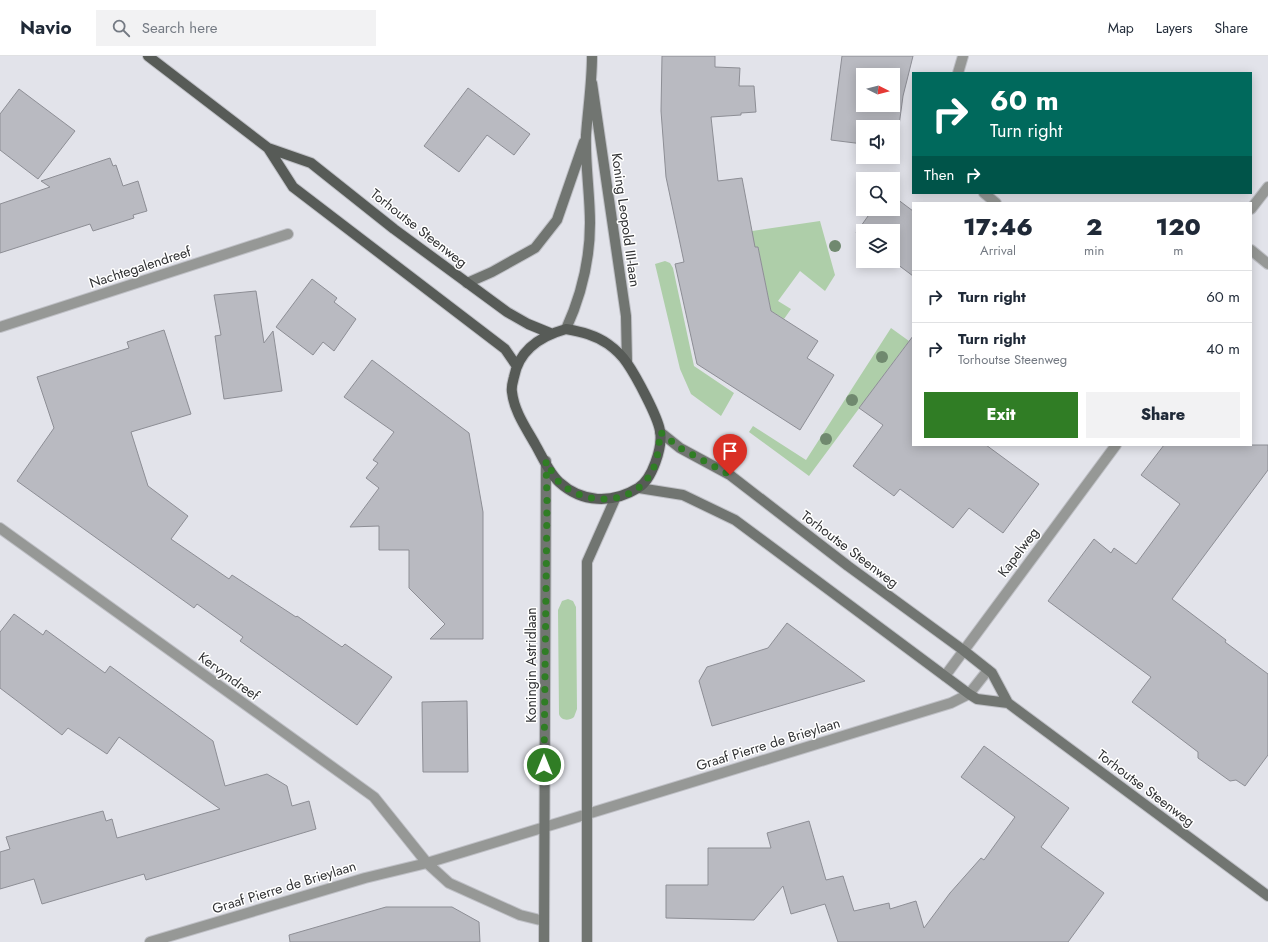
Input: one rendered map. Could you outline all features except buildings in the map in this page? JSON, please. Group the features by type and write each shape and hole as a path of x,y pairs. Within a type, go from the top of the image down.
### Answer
{"main road":[{"name":"Torhoutse Steenweg","path":"148,56 268,148 312,163 394,229 467,283 528,324 550,333"},
{"name":"Torhoutse Steenweg","path":"268,148 293,187 502,346 516,365"},
{"path":"566,329 586,332 609,344 627,362 649,403 660,432 657,456 651,474 639,488 615,499 599,500 579,494 559,482 546,461 520,418 512,391 516,365 534,342 550,333 566,329"}],"street":[{"name":"Koning Leopold III-laan","path":"566,329 574,312 588,258 590,224 586,136 592,83 592,56"},
{"path":"958,72 963,56"},
{"name":"Koning Leopold III-laan","path":"592,83 626,316 627,362"},
{"path":"467,283 492,272 535,248 557,220 586,136"},
{"path":"1252,208 1268,188"},
{"path":"985,194 995,202"},
{"name":"Nachtegalendreef","path":"0,327 288,234"},
{"path":"1252,251 1268,264"},
{"name":"Torhoutse Steenweg","path":"660,432 680,448 730,475 848,566 963,650 992,673 1008,703 1268,896"},
{"name":"Kapelweg","path":"944,676 1115,446"},
{"name":"Koningin Astridlaan","path":"544,942 546,461"},
{"name":"Torhoutse Steenweg","path":"639,488 683,495 735,520 969,694 977,699 1008,703"},
{"path":"587,942 587,562 615,499"},
{"name":"Kervyndreef","path":"0,528 374,797 427,863 449,883 520,915 544,921"},
{"name":"Graaf Pierre de Brieylaan","path":"150,942 365,878 427,863 586,813 951,703 969,694 988,670"}],"green space":[{"path":"820,221 835,275 825,291 800,271 778,301 791,309 784,319 771,311 758,247 688,261 685,241"},
{"path":"665,261 670,263 673,268 694,366 734,393 721,416 691,394 680,369 655,264"},
{"path":"891,328 909,341 809,476 749,432 753,426 806,460"},
{"path":"568,599 573,601 576,607 577,709 574,717 568,720 561,718 559,714 558,610 562,601"}],"route":[{"path":"544,765 547,501 546,461 559,482 579,494 599,500 615,499 639,488 651,474 657,456 660,432 680,448 730,475"}]}
